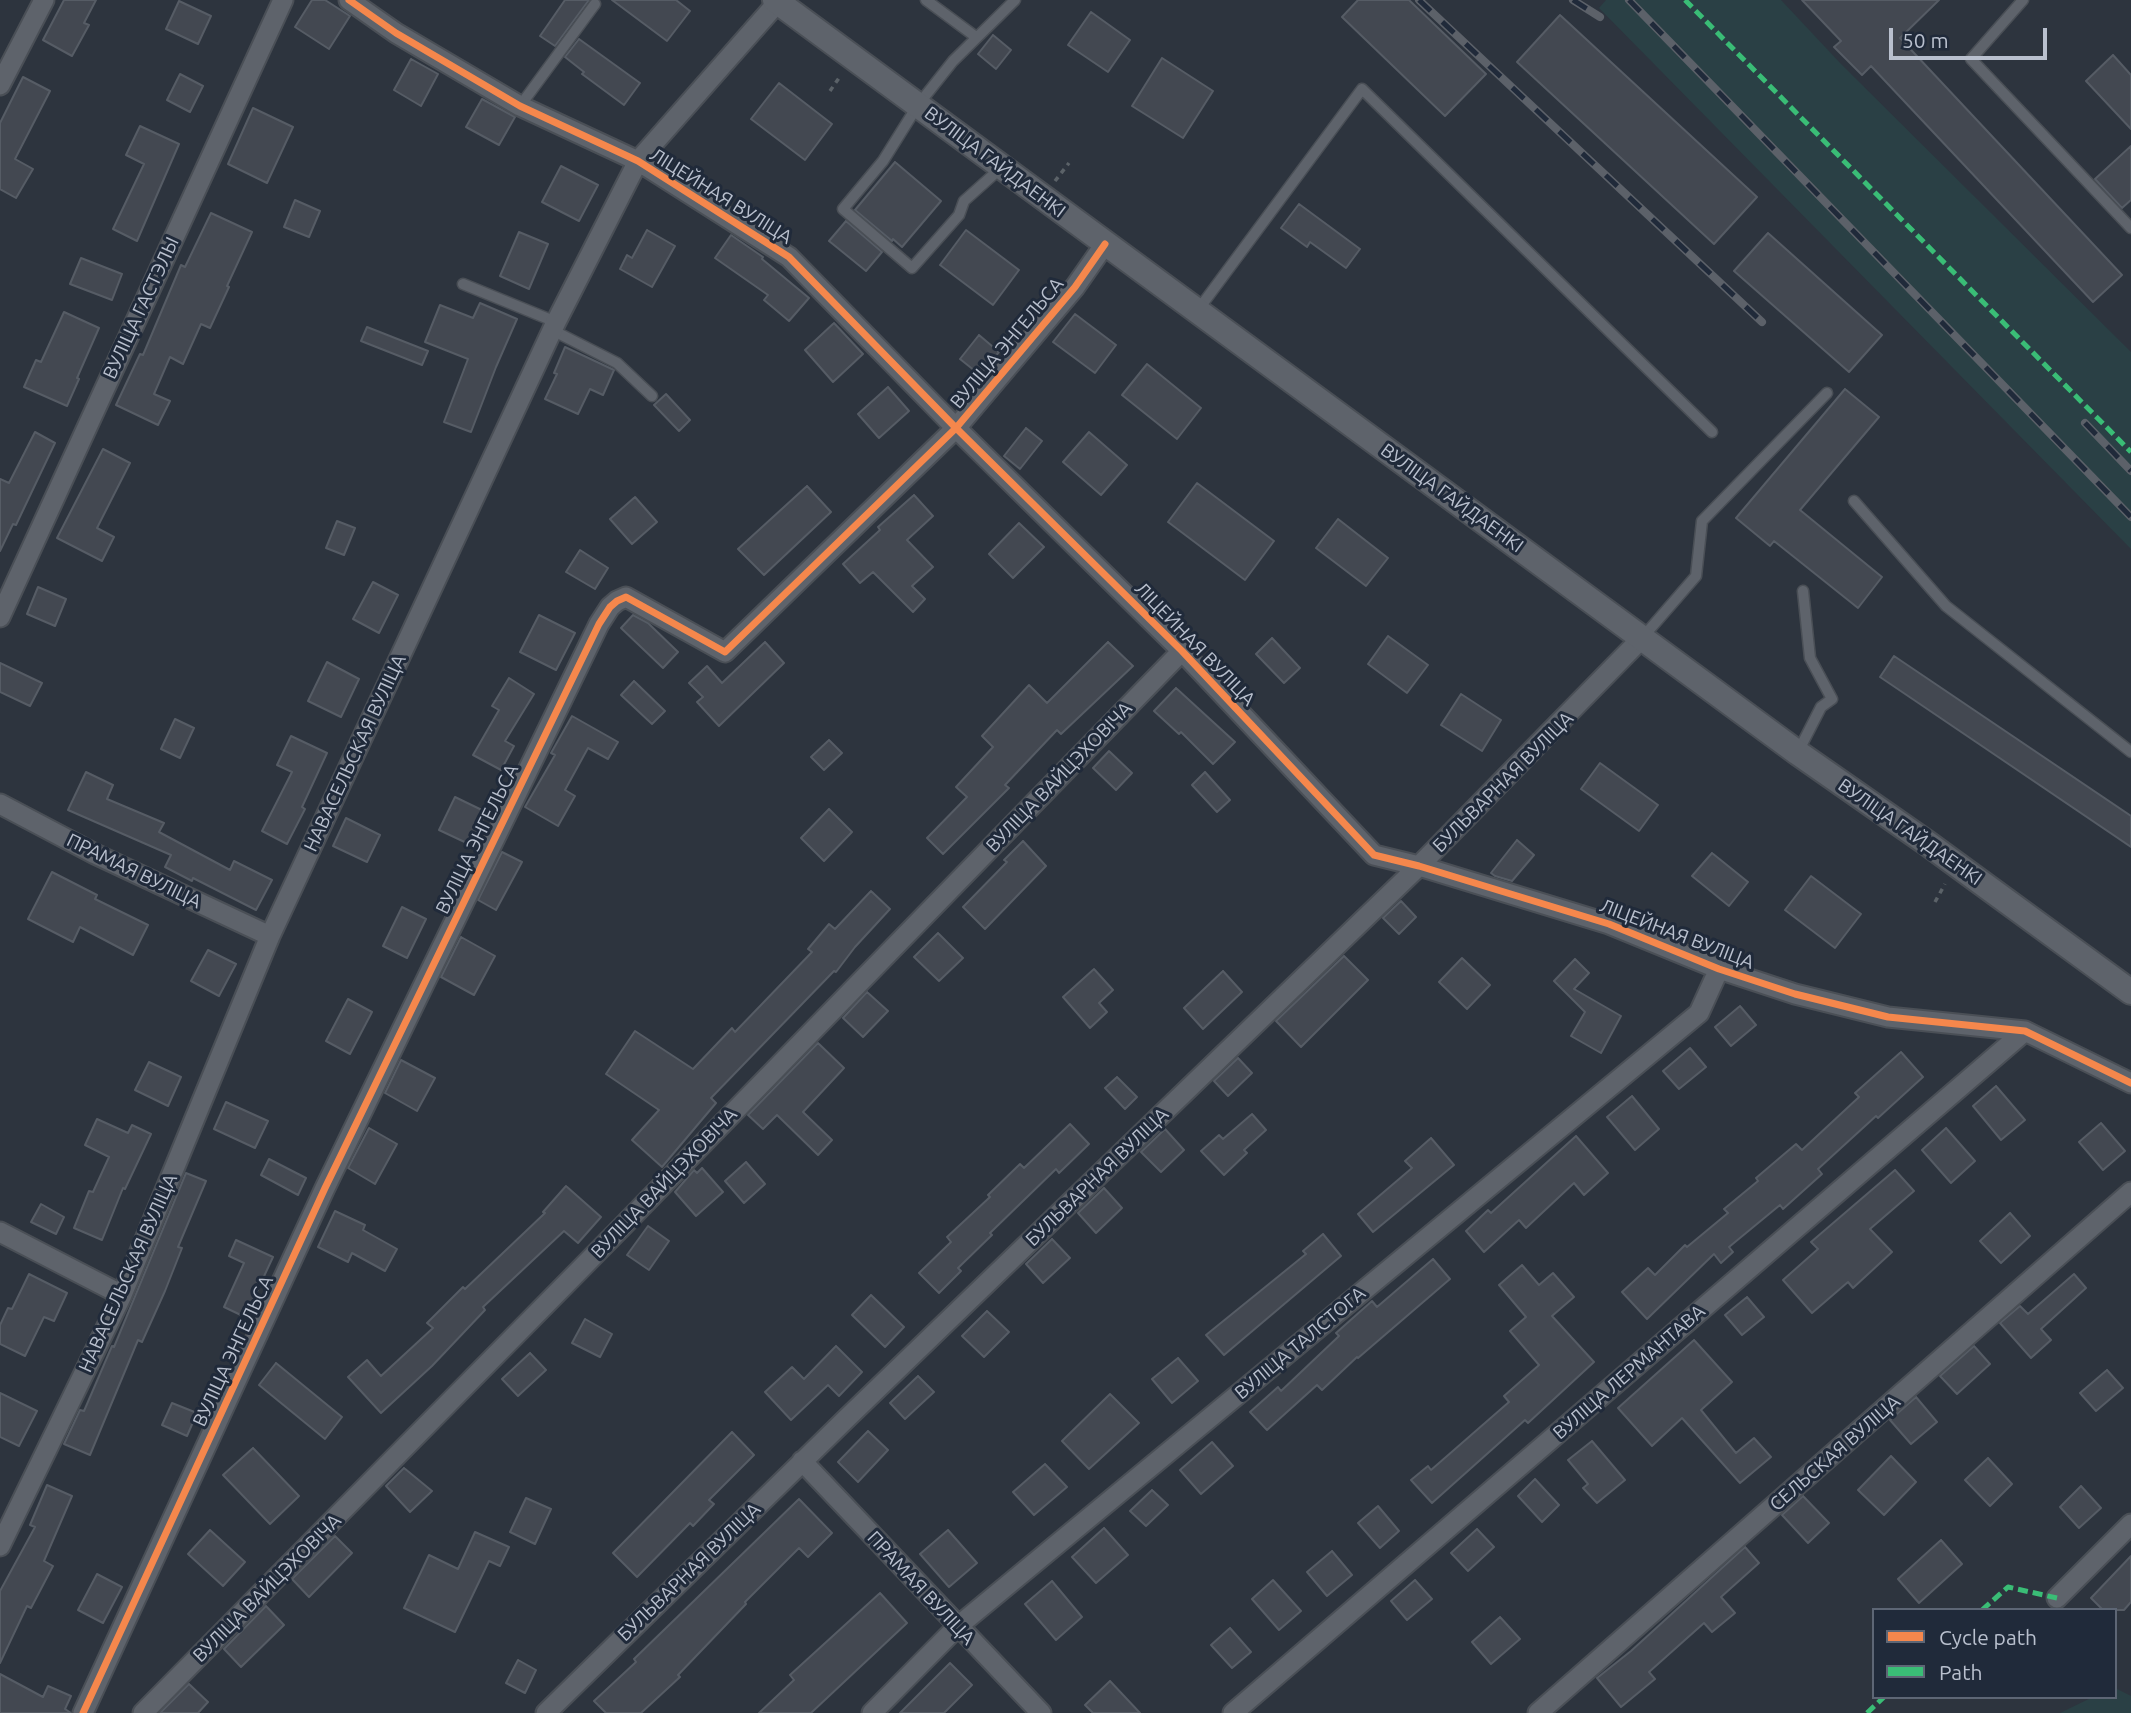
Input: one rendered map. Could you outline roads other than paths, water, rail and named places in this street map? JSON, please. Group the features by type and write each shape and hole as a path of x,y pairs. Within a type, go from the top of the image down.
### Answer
{"street":[{"path":"0,85 44,0"},
{"name":"ВУЛІЦА ГАСТЭЛЫ","path":"0,617 283,0"},
{"name":"ЛІЦЕЙНАЯ ВУЛІЦА","path":"349,0 396,33 520,106 638,161 789,257 956,428 1182,651 1374,855 1609,923 1719,969 1795,994 1888,1017 2025,1031 2131,1083"},
{"name":"ВУЛІЦА ГАЙДАЕНКІ","path":"776,1 1798,753 1927,843 2131,992"},
{"name":"НАВАСЕЛЬСКАЯ ВУЛІЦА","path":"0,1546 121,1295 270,936 554,326 638,161 776,1"},
{"name":"ВУЛІЦА ЭНГЕЛЬСА","path":"83,1713 325,1188 599,624 610,607 625,597 725,652 956,428 1075,287 1105,244"},
{"name":"БУЛЬВАРНАЯ ВУЛІЦА","path":"557,1709 802,1461 1419,866 1643,637"},
{"name":"ВУЛІЦА ВАЙЦЭХОВІЧА","path":"143,1713 620,1229 1182,651"},
{"name":"ПРАМАЯ ВУЛІЦА","path":"0,804 95,855 270,936"},
{"name":"ВУЛІЦА ТАЛСТОГА","path":"872,1713 957,1627 1699,1013 1719,969"},
{"name":"ВУЛІЦА ЛЕРМАНТАВА","path":"1233,1713 2025,1031"},
{"name":"СЕЛЬСКАЯ ВУЛІЦА","path":"1538,1713 2131,1192"},
{"path":"0,1232 121,1295"},
{"name":"ПРАМАЯ ВУЛІЦА","path":"802,1461 1041,1713"},
{"path":"2057,1598 2131,1524"}],"lane":[{"path":"926,0 976,37"},
{"path":"2023,0 1971,59 2131,228"},
{"path":"1002,167 964,201 959,215 912,268 843,209 883,161 918,105 953,61 1012,1"},
{"path":"520,106 596,4"},
{"path":"1198,310 1362,89 1712,432"},
{"path":"463,284 554,326 617,363 652,396"},
{"path":"1643,637 1696,576 1702,521 1827,393"},
{"path":"1854,502 1946,606 2131,752"},
{"path":"1798,753 1821,707 1832,699 1810,658 1803,592"}],"railway":[{"path":"1419,0 1762,322"},
{"path":"1573,0 1600,17"},
{"path":"1629,0 2131,517"},
{"path":"2085,423 2131,471"}]}
